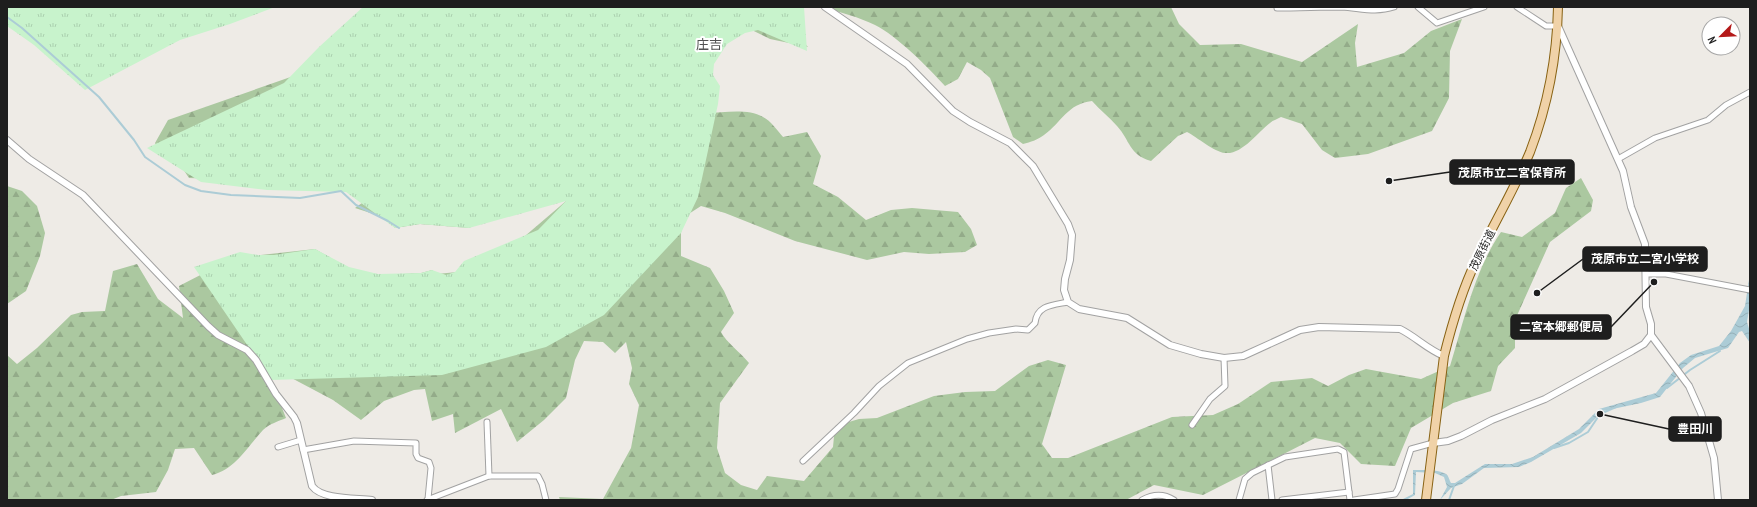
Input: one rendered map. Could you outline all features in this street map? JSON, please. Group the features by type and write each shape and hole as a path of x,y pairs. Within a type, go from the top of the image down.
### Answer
{"main road":[{"name":"茂原街道","path":"1426,500 1444,356 1464,289 1475,263 1522,169 1536,135 1551,80 1557,45 1558,7"}],"street":[{"path":"825,7 906,64 953,111 970,122 1010,143 1033,166 1068,224 1072,235 1070,260 1064,290 1068,302 1079,309 1127,318 1163,341 1177,347 1224,358 1243,356 1300,330 1319,327 1400,329 1430,350 1444,356"},
{"path":"1277,7 1343,7 1366,10 1380,10 1394,7"},
{"path":"1418,7 1437,23 1484,7"},
{"path":"1517,7 1546,26 1558,26 1623,171 1631,207 1645,244 1646,307 1651,324 1651,335 1684,379 1692,393 1709,437 1714,458 1718,500"},
{"path":"1618,159 1655,138 1708,120 1726,105 1750,92"},
{"path":"7,140 29,159 83,195 208,326 218,335 247,350 256,360 276,394 297,423 314,490 323,495 372,500"},
{"path":"1646,274 1666,274 1750,290"},
{"path":"802,461 854,413 879,386 908,363 967,339 990,333 1016,329 1028,330 1035,323 1036,315 1042,308 1068,302"},
{"path":"1354,500 1395,494 1412,449 1433,443 1448,441 1461,436 1492,420 1544,398 1638,348 1644,344 1651,335"},
{"path":"1192,425 1210,399 1225,386 1224,358"},
{"path":"488,422 489,476"},
{"path":"278,447 301,440"},
{"path":"303,450 354,441 416,443 416,454 418,458 430,462 431,468 428,499 489,476 538,476 542,484 546,500"},
{"path":"1239,500 1245,479 1252,473 1285,457 1338,449 1344,452 1350,500"},
{"path":"1268,465 1272,500"},
{"path":"1282,500 1349,492"},
{"path":"1146,499 1155,494 1167,496 1174,500"}],"green space":[{"path":"7,7 275,7 230,24 180,40 85,90 34,45 7,26"},
{"path":"363,7 804,7 807,51 758,30 745,33 727,44 714,64 713,75 720,86 718,104 698,197 681,233 604,315 546,347 442,375 271,380 194,267 240,252 258,255 274,255 315,249 349,267 378,274 421,273 432,270 446,275 455,272 464,261 538,230 566,201 469,228 420,224 395,228 346,192 267,190 201,182 147,148 284,83 319,47"},
{"path":"377,7 779,7 778,14 808,47 770,39 715,12 704,15 670,41 693,66 701,101 706,113 743,112 757,114 769,121 783,137 807,132 821,156 813,184 838,197 866,220 891,210 912,208 958,212 971,229 977,245 965,252 929,254 904,252 867,260 795,241 725,213 701,206 684,217 681,233 681,256 710,268 724,291 734,313 721,332 726,340 749,363 720,403 717,448 725,473 741,485 757,490 767,476 804,481 833,447 835,426 859,419 877,418 934,396 965,392 995,391 1029,366 1048,360 1066,365 1042,444 1052,458 1068,458 1172,417 1213,415 1238,404 1271,382 1312,378 1328,386 1349,375 1366,369 1421,379 1450,366 1465,314 1477,280 1492,247 1501,232 1522,237 1555,213 1566,188 1581,178 1593,200 1591,211 1550,242 1515,320 1515,348 1498,366 1491,391 1453,403 1411,428 1395,466 1361,464 1340,443 1315,438 1203,495 1154,485 1126,500 560,500 559,497 603,499 631,448 639,405 629,384 632,368 626,342 615,353 603,342 584,341 575,360 566,398 544,420 517,442 501,409 455,433 453,414 432,421 425,389 414,390 384,401 361,420 333,400 282,373 271,380 286,418 265,428 234,463 220,472 212,475 194,448 175,449 168,470 156,492 121,496 111,500 7,500 7,355 17,364 37,348 71,315 82,312 105,311 113,271 137,264 158,299 183,318 179,286 212,269 235,276 252,256 315,249 351,270 383,275 421,273 432,270 437,274 467,271 505,253 566,201 528,200 469,228 420,224 395,228 386,218 355,208 377,192 381,166 440,117 450,82 393,103 359,128 354,155 338,171 245,180 189,178 179,163 161,156 155,143 168,120 325,65 375,12"},
{"path":"824,7 1171,7 1179,24 1200,45 1241,44 1302,62 1358,24 1355,43 1357,67 1404,53 1431,31 1462,19 1450,51 1449,98 1432,131 1368,154 1335,158 1322,150 1302,124 1281,117 1271,122 1244,147 1231,153 1216,150 1187,132 1178,136 1151,161 1138,155 1134,151 1117,126 1092,101 1076,106 1065,114 1044,135 1034,141 1023,144 1013,137 990,78 981,70 967,62 958,79 945,86 912,52 884,30 863,20"},
{"path":"7,186 22,191 37,206 45,233 40,256 26,291 7,304"}],"water":[{"path":"1750,273 1750,304 1747,322 1750,332 1750,343 1742,331 1739,332 1728,348 1695,358 1683,368 1660,397 1641,403 1603,411 1581,433 1531,462 1519,467 1484,468 1462,484 1451,488 1440,500 1447,487 1444,477 1435,473 1416,472 1415,495 1406,500 1401,500 1413,494 1413,470 1443,472 1448,476 1451,483 1455,483 1485,464 1512,464 1533,457 1579,429 1599,409 1656,393 1680,363 1691,355 1719,346 1731,331 1745,306"}],"waterway":[{"path":"7,17 22,28 99,97 134,140 145,157 185,185 201,191 231,195 300,198 341,191 356,205 399,228"},
{"path":"1667,388 1690,370 1720,351"},
{"path":"1554,448 1569,443 1588,432 1600,414 1616,407"},
{"path":"1449,500 1454,486"}],"place":[{"name":"茂原市立二宮保育所","path":"1389,181"},
{"name":"二宮本郷郵便局","path":"1654,282"},
{"name":"茂原市立二宮小学校","path":"1537,293"},
{"name":"豊田川","path":"1600,414"}],"district":[{"name":"庄吉","path":"709,44"}]}
